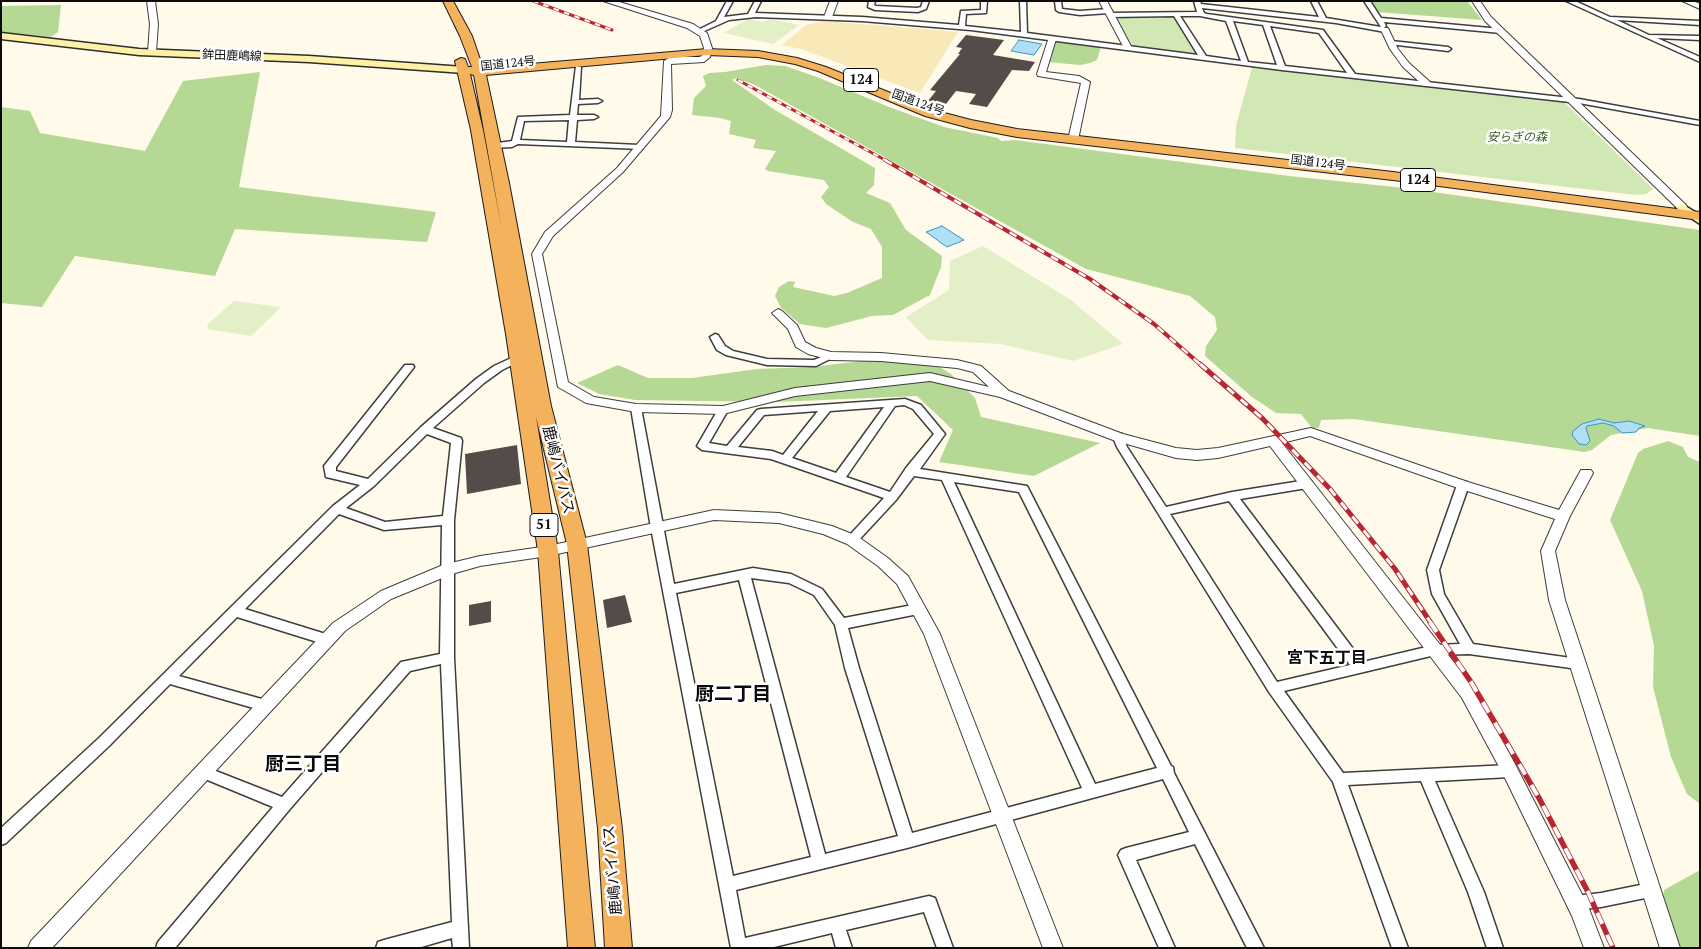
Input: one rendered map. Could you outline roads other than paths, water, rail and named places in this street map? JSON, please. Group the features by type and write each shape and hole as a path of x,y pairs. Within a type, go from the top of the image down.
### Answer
{"highway":[{"name":"鹿嶋バイパス","path":"443,3 451,33"},
{"name":"鹿嶋バイパス","path":"443,3 466,36 473,70 494,146 542,406 577,544 610,829 619,948"},
{"name":"国道124号","path":"473,70 707,50 757,49 794,55 842,72 919,104 952,115 999,125 1074,138 1694,214"},
{"name":"鹿嶋バイパス","path":"458,50 473,70 477,130 518,358 548,551 582,948"},
{"name":"51","path":"610,829 627,948"}],"main road":[{"name":"鉾田鹿嶋線","path":"1,36 152,52 309,59 473,70"}],"street":[{"path":"151,1 154,24 152,52"},
{"path":"606,1 700,31 707,40 707,50 706,56 701,60 670,60 667,63 667,110 665,117 620,170 549,234 537,254 562,384 591,400 636,408 723,410 795,392 930,377 1004,394 1118,437 1176,453 1197,455 1274,442 1311,432 1463,485 1563,516"},
{"path":"720,22 730,1"},
{"path":"751,15 758,1"},
{"path":"828,17 834,1"},
{"path":"872,1 870,6 896,9 924,8 926,1"},
{"path":"962,27 963,10 984,12 984,1"},
{"path":"1023,1 1024,36"},
{"path":"1058,1 1059,10 1080,13 1201,14 1321,31 1352,75"},
{"path":"1104,1 1128,48"},
{"path":"1241,1 1244,11"},
{"path":"1314,1 1324,20"},
{"path":"1367,1 1406,65 1426,84"},
{"path":"1476,1 1488,19 1571,100 1694,214"},
{"path":"1568,1 1700,60"},
{"path":"1686,1 1700,7"},
{"path":"1197,4 1324,20 1385,30"},
{"path":"1197,4 1201,14"},
{"path":"894,22 896,9"},
{"path":"700,31 720,22 751,15 828,17 962,27 1282,68 1571,100 1700,123"},
{"path":"1176,15 1203,57"},
{"path":"1605,18 1700,23"},
{"path":"1229,19 1244,63"},
{"path":"1378,20 1501,31"},
{"path":"1265,23 1282,68"},
{"path":"1644,36 1700,38"},
{"path":"1052,39 1041,74 1079,79 1086,82 1074,138"},
{"path":"1391,43 1448,49"},
{"path":"571,143 578,67"},
{"path":"576,102 598,100"},
{"path":"516,142 522,119 594,117"},
{"path":"494,146 512,145 516,142 640,147"},
{"path":"778,313 792,328 800,344 812,351 831,356 880,357 957,364 978,370 1004,394"},
{"path":"715,337 721,348 730,353 760,361 816,363 831,356"},
{"path":"1,838 168,678 338,509 370,483 426,429 480,381 498,368 518,358"},
{"path":"370,483 330,474 330,466 409,367"},
{"path":"729,450 761,412 905,402 917,407 940,434 892,497 852,540"},
{"path":"839,478 892,403"},
{"path":"636,408 657,528 739,948 929,904 945,948"},
{"path":"785,460 826,408"},
{"path":"723,410 702,446 772,455 892,497"},
{"path":"426,429 457,441 448,520 447,658 460,948"},
{"path":"1118,437 1122,447 1274,688 1339,779 1400,948"},
{"path":"1274,442 1468,693 1510,771 1575,903 1594,948"},
{"path":"910,471 1023,489 1256,948"},
{"path":"1586,473 1563,516 1548,550 1557,600 1670,948"},
{"path":"946,476 1092,792"},
{"path":"1163,512 1232,496 1307,484"},
{"path":"1463,485 1433,570 1438,594 1469,649"},
{"path":"1232,496 1360,668"},
{"path":"338,509 384,526 448,520"},
{"path":"38,948 339,627 386,595 448,569 480,561 548,551 714,514 779,518 827,530 852,540 883,562 903,580 932,634 1053,948"},
{"path":"670,588 753,573 791,579 818,592 841,624 852,668 907,841"},
{"path":"744,574 820,862"},
{"path":"841,624 918,609"},
{"path":"235,612 327,640"},
{"path":"1274,688 1435,650 1469,649 1578,664"},
{"path":"164,948 284,805 406,666 447,658"},
{"path":"168,678 264,705"},
{"path":"1339,779 1510,771"},
{"path":"203,772 284,805"},
{"path":"727,885 907,841 1168,772"},
{"path":"1425,775 1476,892 1495,948"},
{"path":"1167,948 1126,855 1200,836"},
{"path":"1575,903 1650,890"},
{"path":"837,925 844,948"},
{"path":"384,948 446,933 459,927"}],"water":[{"path":"1019,40 1042,44 1034,55 1011,51"},
{"path":"942,226 964,240 947,247 926,232"},
{"path":"1599,419 1614,423 1629,421 1645,426 1639,428 1636,432 1622,433 1614,426 1603,423 1587,426 1590,441 1586,445 1579,444 1572,435 1573,431 1582,424"}],"railway":[{"path":"533,1 612,30"},
{"path":"738,80 887,161"},
{"path":"885,160 1090,279 1154,324 1201,365"},
{"path":"1200,364 1262,418 1330,489 1395,569 1431,623"},
{"path":"1430,622 1471,682 1539,798 1588,892 1613,948"}],"district":[{"name":"宮下五丁目","path":"1327,658"},
{"name":"厨二丁目","path":"733,695"},
{"name":"厨三丁目","path":"303,765"}],"park label":[{"name":"安らぎの森","path":"1517,138"}]}
